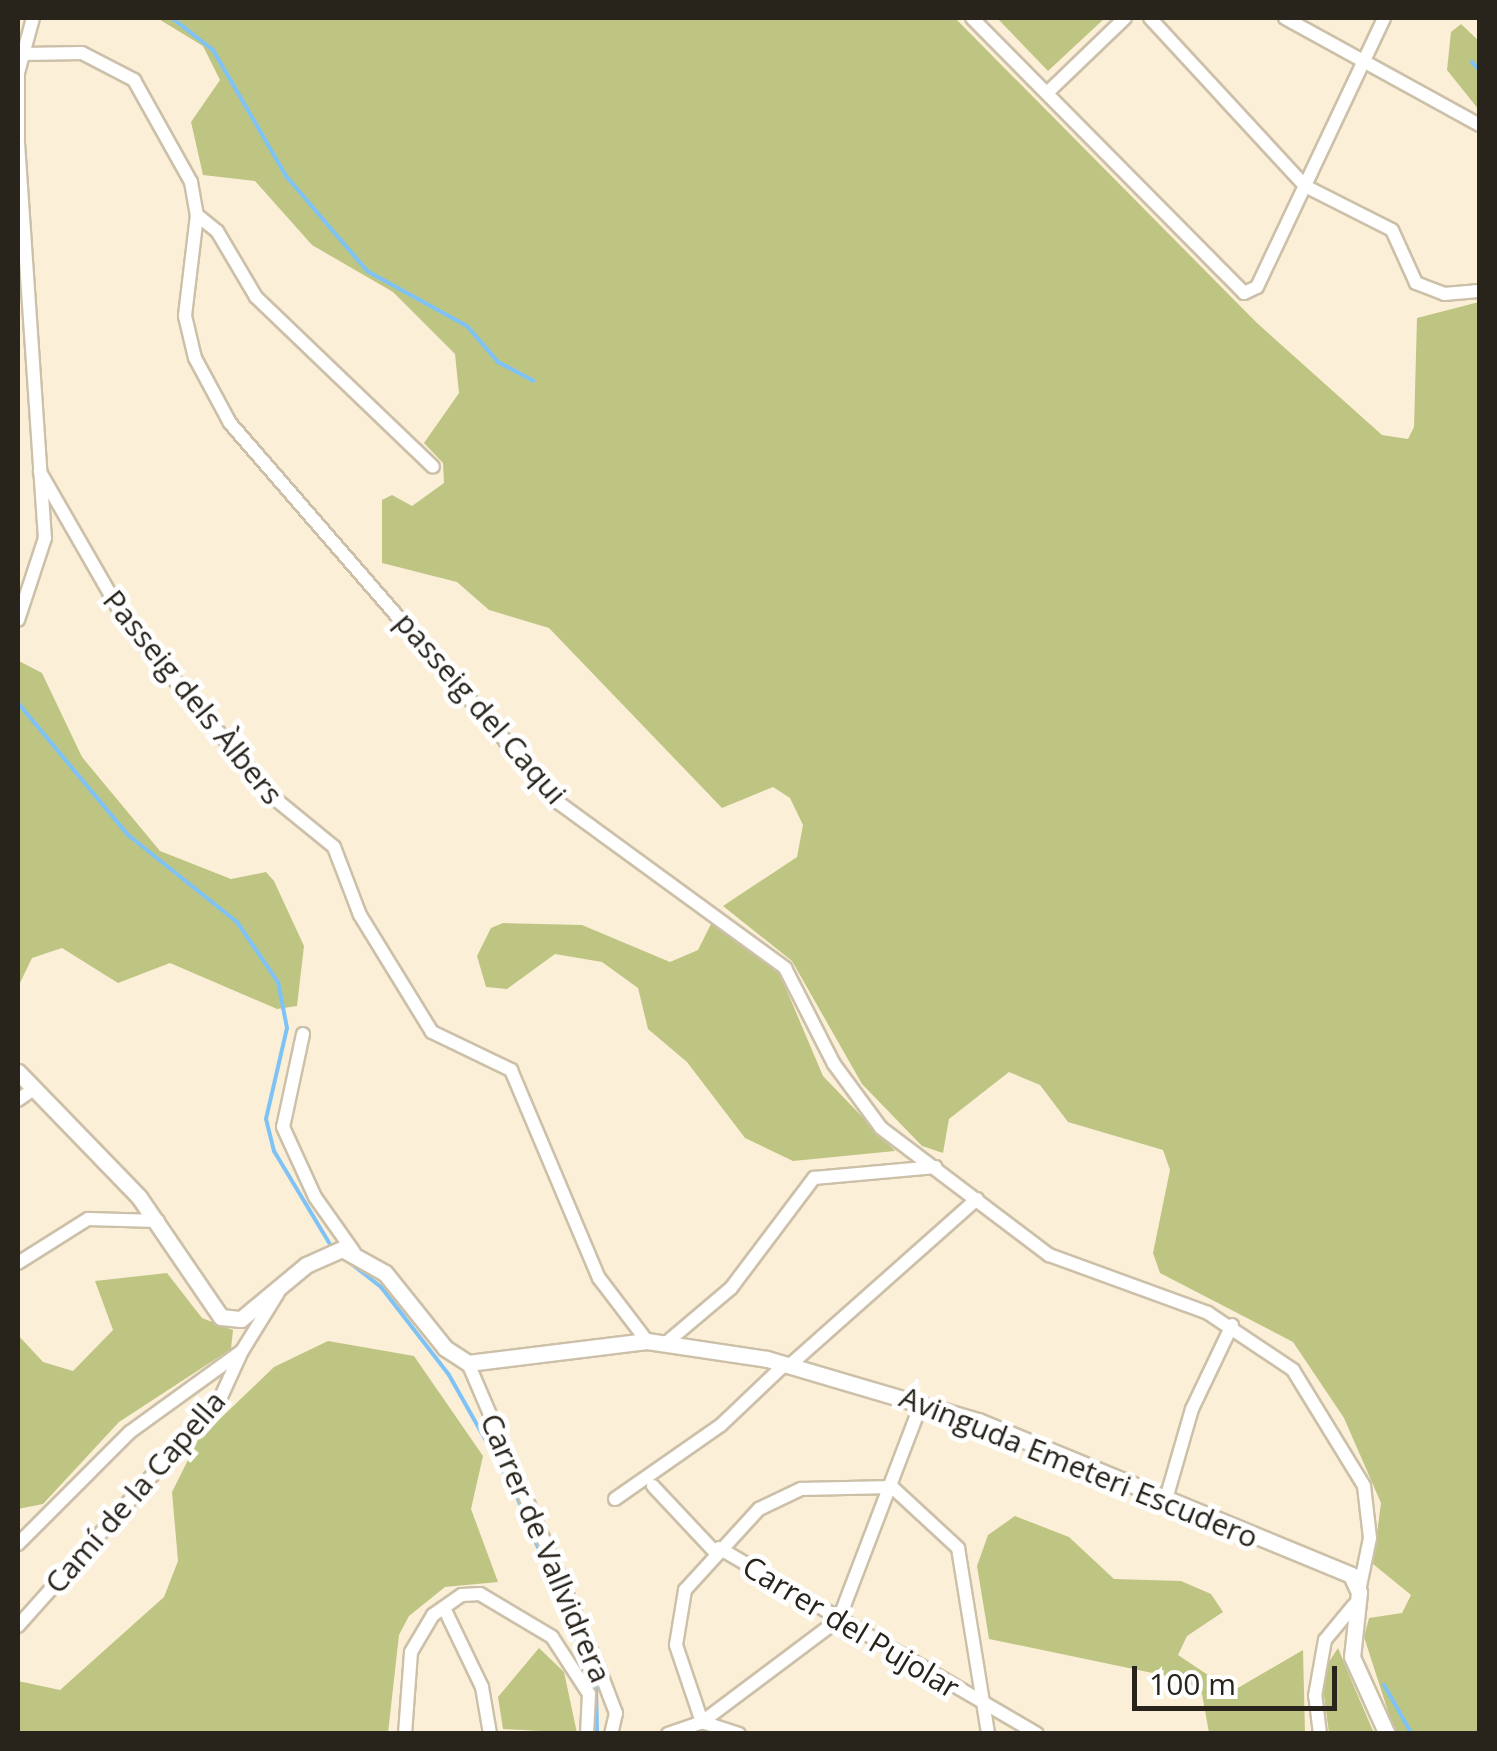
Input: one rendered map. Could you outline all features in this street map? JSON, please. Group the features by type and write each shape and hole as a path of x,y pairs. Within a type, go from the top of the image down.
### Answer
{"street":[{"path":"18,620 45,538 18,141 18,73 32,18"},
{"path":"972,18 1249,293 1384,18"},
{"path":"1047,92 1125,18"},
{"path":"1150,18 1304,186 1392,230 1409,271 1431,292 1480,291"},
{"path":"1285,18 1362,64 1480,125"},
{"path":"23,54 82,52 134,80 190,182 196,215 217,232 269,313 433,467"},
{"name":"passeig del Caqui","path":"196,215 185,316 194,358 230,423 560,803 785,968 864,1110 1049,1255 1232,1325 1293,1370 1358,1470 1370,1538 1356,1599"},
{"name":"Passeig dels Àlbers","path":"40,472 128,625 274,798 330,842 360,915 432,1032 512,1070 599,1278 646,1341"},
{"path":"302,1034 284,1127 315,1197 343,1251 385,1273 446,1348 468,1363"},
{"path":"18,1072 24,1096 158,1221 221,1317 241,1319 282,1286 343,1251"},
{"path":"666,1343 732,1288 814,1178 936,1167"},
{"path":"615,1498 721,1425 977,1198"},
{"path":"18,1263 88,1218 158,1221"},
{"name":"Camí de la Capella","path":"18,1626 220,1399 242,1351 282,1286"},
{"path":"1166,1499 1192,1409 1232,1325"},
{"name":"Avinguda Emeteri Escudero","path":"468,1363 646,1341 788,1364 922,1402 1351,1575 1356,1599"},
{"path":"18,1544 130,1432 242,1351"},
{"name":"Carrer de Vallvidrera","path":"468,1363 596,1661 616,1713 611,1734"},
{"path":"668,1734 702,1722 839,1619 922,1402"},
{"name":"Carrer del Pujolar","path":"652,1486 717,1550 1037,1734"},
{"path":"702,1722 676,1645 685,1590 717,1550 759,1509 801,1488 892,1487 958,1548 988,1734"},
{"path":"405,1734 411,1652 444,1608 480,1594 552,1637 590,1694 587,1734"},
{"path":"1320,1734 1316,1696 1333,1623 1356,1599"},
{"path":"1356,1599 1352,1638 1358,1674 1388,1734"},
{"path":"444,1608 482,1687 490,1734"},
{"path":"702,1722 738,1734"}],"green space":[{"path":"157,18 955,18 1257,323 1382,435 1408,439 1414,427 1417,318 1479,302 1479,1733 1395,1733 1364,1637 1369,1618 1402,1613 1411,1595 1373,1564 1381,1503 1344,1418 1293,1342 1160,1273 1153,1253 1170,1170 1163,1150 1068,1122 1040,1085 1009,1072 949,1119 943,1153 922,1146 862,1084 792,961 723,906 797,857 803,825 790,798 773,787 722,808 549,628 489,610 457,582 382,563 382,500 392,495 412,506 444,483 443,463 424,443 459,393 455,354 393,292 312,245 255,181 203,175 191,122 220,80 203,46"},
{"path":"997,18 1105,18 1048,71"},
{"path":"1461,24 1479,41 1479,110 1447,70 1451,32"},
{"path":"19,661 42,673 82,757 160,851 231,879 266,872 274,881 304,946 297,1006 277,1009 170,963 118,983 62,948 32,958 18,987"},
{"path":"503,923 582,925 670,962 698,950 711,924 721,928 779,972 823,1076 895,1151 793,1161 745,1138 687,1062 648,1029 638,988 602,962 555,954 507,989 486,987 477,956 491,928"},
{"path":"167,1273 202,1318 233,1330 231,1349 119,1422 43,1504 18,1509 18,1335 43,1362 73,1371 113,1330 95,1281"},
{"path":"328,1341 414,1356 483,1456 471,1509 498,1582 445,1587 409,1616 399,1635 388,1733 18,1733 18,1681 60,1690 164,1597 178,1561 172,1492 198,1440 274,1367"},
{"path":"1015,1516 1069,1537 1114,1579 1181,1581 1211,1594 1223,1612 1187,1636 1178,1655 1226,1687 1236,1689 1303,1650 1305,1733 1209,1733 1202,1694 1186,1680 989,1639 977,1566 988,1535"},
{"path":"539,1648 564,1672 577,1733 503,1729 498,1697"},
{"path":"1338,1648 1374,1733 1329,1733 1321,1674"}],"waterway":[{"path":"172,18 213,50 286,176 367,271 467,326 498,362 533,381"},
{"path":"1472,62 1480,71"},
{"path":"18,703 128,835 237,922 278,982 287,1028 266,1119 274,1151 333,1249"},
{"path":"344,1258 381,1287 449,1375 515,1492 596,1688 597,1733"},
{"path":"1384,1685 1412,1734"}]}
